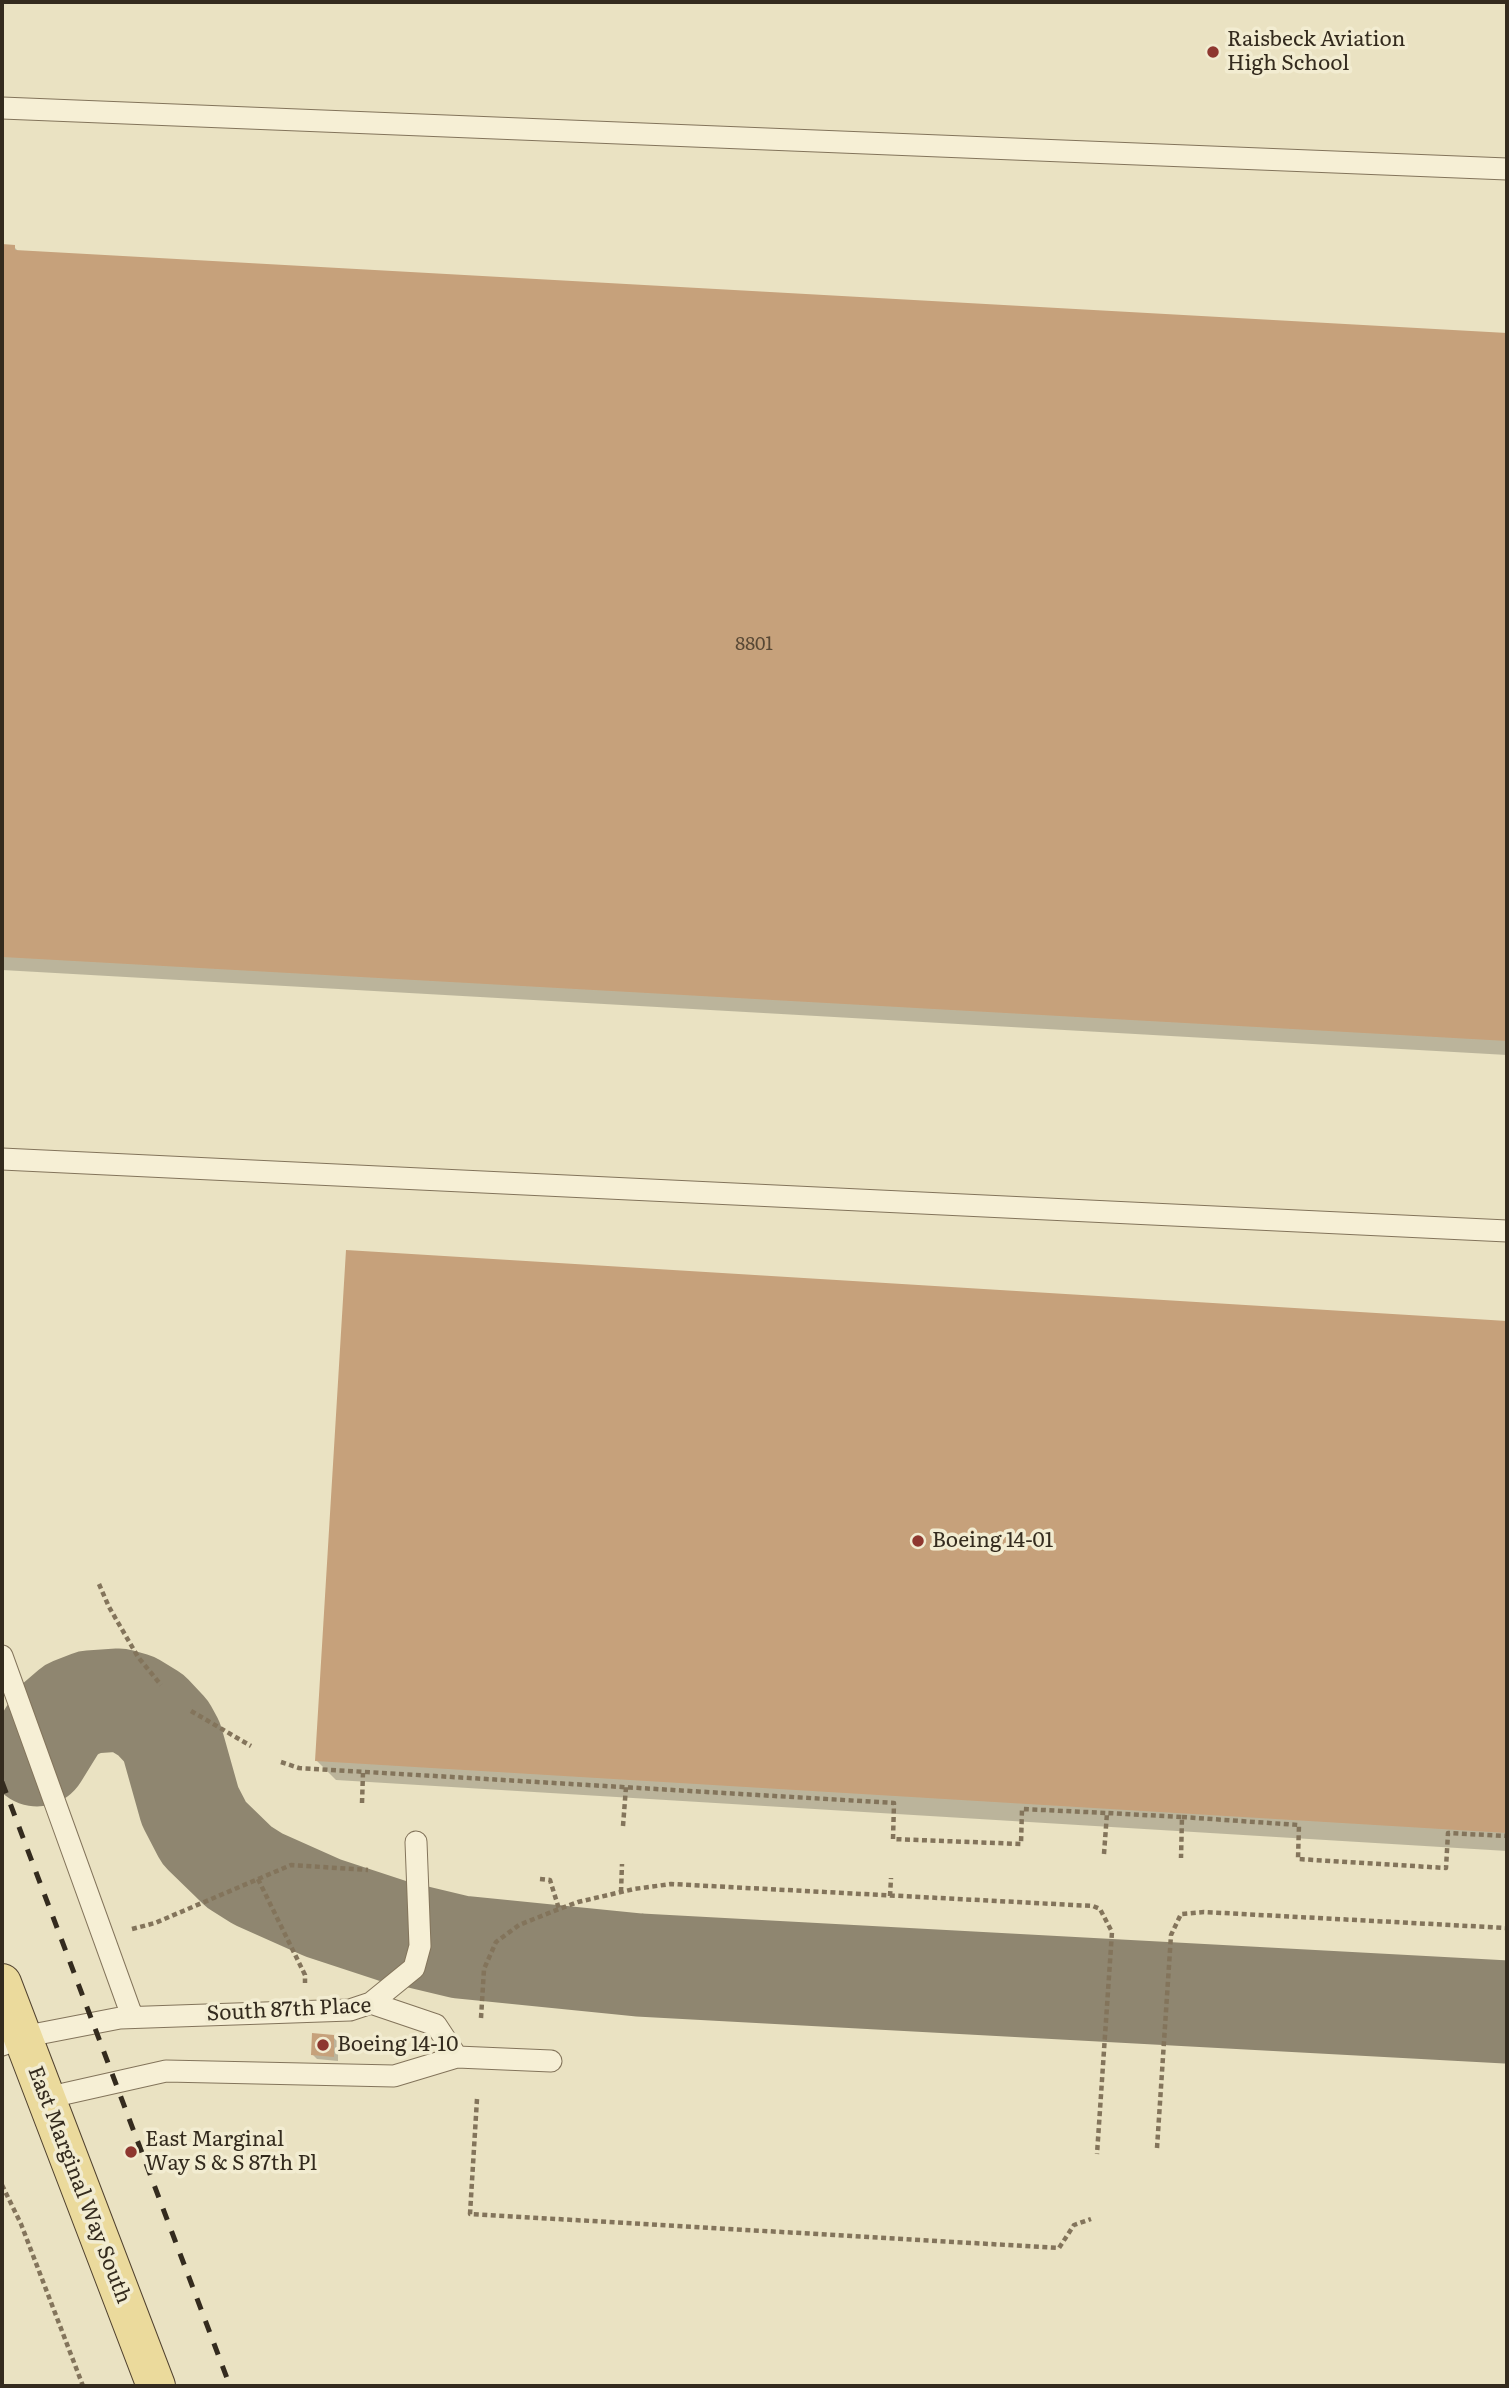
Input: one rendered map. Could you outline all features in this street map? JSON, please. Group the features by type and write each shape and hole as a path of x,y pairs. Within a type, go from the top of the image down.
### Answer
{"main road":[{"name":"East Marginal Way South","path":"2,1983 12,2041 46,2098 156,2386"}],"lane":[{"path":"2,107 1507,170"},
{"path":"2,1158 1507,1231"},
{"path":"2,1656 132,2016"},
{"path":"371,2003 414,1968 421,1946 416,1842"},
{"name":"South 87th Place","path":"12,2041 92,2021 132,2016 350,2010 371,2003 436,2025 457,2057"},
{"path":"46,2098 166,2071 394,2076 457,2057 551,2061"}],"path":[{"path":"99,1584 138,1657 161,1685"},
{"path":"191,1711 251,1746"},
{"path":"281,1762 299,1768 894,1803 892,1839 1021,1844 1022,1810 1107,1813 1299,1825 1298,1858 1446,1868 1448,1833 1507,1836"},
{"path":"362,1803 363,1772"},
{"path":"623,1826 626,1787"},
{"path":"1104,1854 1107,1813"},
{"path":"1181,1858 1182,1817"},
{"path":"621,1892 622,1864"},
{"path":"104,1941 155,1923 291,1866 358,1866 368,1870"},
{"path":"540,1878 550,1880 559,1909"},
{"path":"890,1896 891,1878"},
{"path":"258,1879 305,1975 304,1986"},
{"path":"481,2018 484,1969 496,1942 519,1925 559,1909 621,1892 671,1884 1093,1906 1100,1909 1112,1932 1097,2154"},
{"path":"1157,2148 1171,1935 1181,1914 1204,1912 1507,1928"},
{"path":"477,2099 470,2214 1059,2248 1074,2225 1090,2219"},
{"path":"2,2185 21,2224 83,2386"}],"building":[{"path":"2,244 15,245 15,250 1507,333 1507,1041 2,957"},
{"name":"Boeing 14-01","path":"346,1250 1507,1321 1507,1833 315,1761"},
{"name":"Boeing 14-10","path":"312,2033 334,2035 334,2057 311,2055"}],"taxiway":[{"path":"37,1755 58,1721 72,1709 90,1702 119,1700 133,1704 151,1715 166,1731 172,1742 190,1806 204,1833 239,1867 258,1879 323,1908 393,1931 460,1947 639,1965 1507,2012"}],"railway":[{"path":"2,1782 230,2386"}],"place":[{"name":"Raisbeck Aviation High School","path":"1213,52"},
{"name":"Boeing 14-01","path":"918,1541"},
{"name":"Boeing 14-10","path":"323,2045"},
{"name":"East Marginal Way S & S 87th Pl","path":"131,2152"}]}
